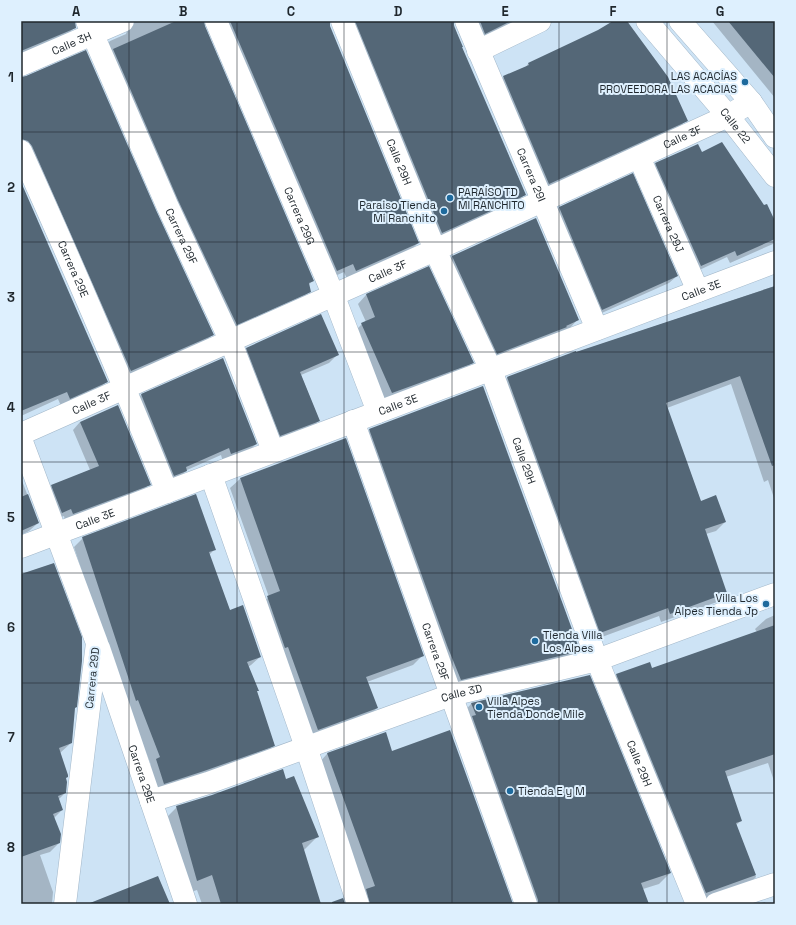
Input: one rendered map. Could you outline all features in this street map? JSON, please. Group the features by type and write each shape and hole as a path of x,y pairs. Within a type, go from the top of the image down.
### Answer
{"street":[{"name":"Calle 3H","path":"21,66 90,28 123,21"},
{"name":"Carrera 29G","path":"216,21 334,294 378,412"},
{"name":"Calle 29H","path":"342,21 435,250 491,370 597,660 697,904"},
{"name":"Carrera 29I","path":"466,21 597,329"},
{"path":"478,51 540,21"},
{"name":"Calle 22","path":"647,21 728,116 775,176"},
{"path":"680,21 750,102 775,137"},
{"name":"Carrera 29F","path":"90,28 167,204 230,340 273,451"},
{"name":"Calle 3F","path":"21,434 435,250 728,116 750,102"},
{"name":"Carrera 29E","path":"21,151 67,251 125,387 167,492"},
{"name":"Carrera 29J","path":"639,157 698,291"},
{"name":"Calle 3E","path":"21,547 775,262"},
{"name":"Carrera 29F","path":"353,421 526,904"},
{"name":"Carrera 29D","path":"21,439 97,644 65,904"},
{"path":"211,475 306,747 358,904"},
{"name":"Calle 3D","path":"151,801 208,783 451,695 597,660 775,594"},
{"name":"Carrera 29E","path":"97,644 186,904"},
{"path":"716,904 775,884"}],"building":[{"path":"21,21 75,21 76,28 21,51"},
{"path":"176,21 204,21 314,281 309,283 311,292 237,325 178,200 113,49"},
{"path":"230,21 330,21 330,26 419,243 356,271 353,264 337,271"},
{"path":"355,21 454,21 454,26 462,47 526,195 442,233"},
{"path":"480,21 511,21 485,34"},
{"path":"613,21 627,21 668,77 688,121 549,184 503,76 529,65 528,63 598,30"},
{"path":"728,21 775,21 775,78"},
{"path":"86,50 156,210 214,335 131,371 32,146 28,141 21,139 21,77"},
{"path":"722,142 764,205 767,204 775,221 775,239 737,256 735,251 701,266 655,163 698,144 702,152"},
{"path":"633,173 678,276 602,310 559,207"},
{"path":"21,182 108,382 70,399 67,392 21,411"},
{"path":"536,218 579,320 566,326 567,327 497,354 452,256"},
{"path":"429,266 474,363 392,393 361,323 375,317 366,294"},
{"path":"775,286 775,465 772,466 740,376 666,403 701,501 716,495 726,522 705,529 727,593 670,614 668,608 600,633 507,377 576,351"},
{"path":"321,314 339,355 300,372 320,421 280,436 246,348"},
{"path":"223,358 257,444 231,454 229,448 186,467 187,471 174,476 141,394"},
{"path":"483,386 580,651 461,680 369,429"},
{"path":"118,405 151,485 73,514 71,509 62,513 51,485 99,466 80,422"},
{"path":"346,438 424,656 366,677 378,708 318,730 288,647 285,648 267,596 280,591 240,478"},
{"path":"28,494 39,523 21,531 21,497"},
{"path":"196,494 216,550 209,552 230,610 243,605 261,657 247,662 259,691 257,691 275,746 164,784 156,759 160,757 138,700 136,701 82,537"},
{"path":"54,563 82,637 82,661 77,707 75,708 72,743 59,748 68,775 66,778 66,793 58,796 63,810 53,814 61,834 60,843 21,857 21,574"},
{"path":"775,625 775,754 725,771 742,821 736,823 756,875 706,893 616,674 650,662 652,668"},
{"path":"590,675 671,873 641,883 649,904 538,904 538,900 472,716 476,715 471,703"},
{"path":"450,730 513,904 370,904 366,889 375,886 327,753 386,732 392,751"},
{"path":"283,769 286,779 294,776 319,837 302,843 321,904 221,904 212,875 197,881 176,806 212,795"},
{"path":"158,876 170,904 90,904 90,903"},
{"path":"343,898 345,904 332,904 332,902"}],"place":[{"name":"LAS ACACÍAS PROVEEDORA LAS ACACIAS","path":"745,82"},
{"name":"PARAÍSO TD MI RANCHITO","path":"450,198"},
{"name":"Paraiso Tienda Mi Ranchito","path":"444,211"},
{"name":"Villa Los Alpes Tienda Jp","path":"766,604"},
{"name":"Tienda Villa Los Alpes","path":"535,641"},
{"name":"Villa Alpes Tienda Donde Mile","path":"479,707"},
{"name":"Tienda E y M","path":"510,791"}]}
